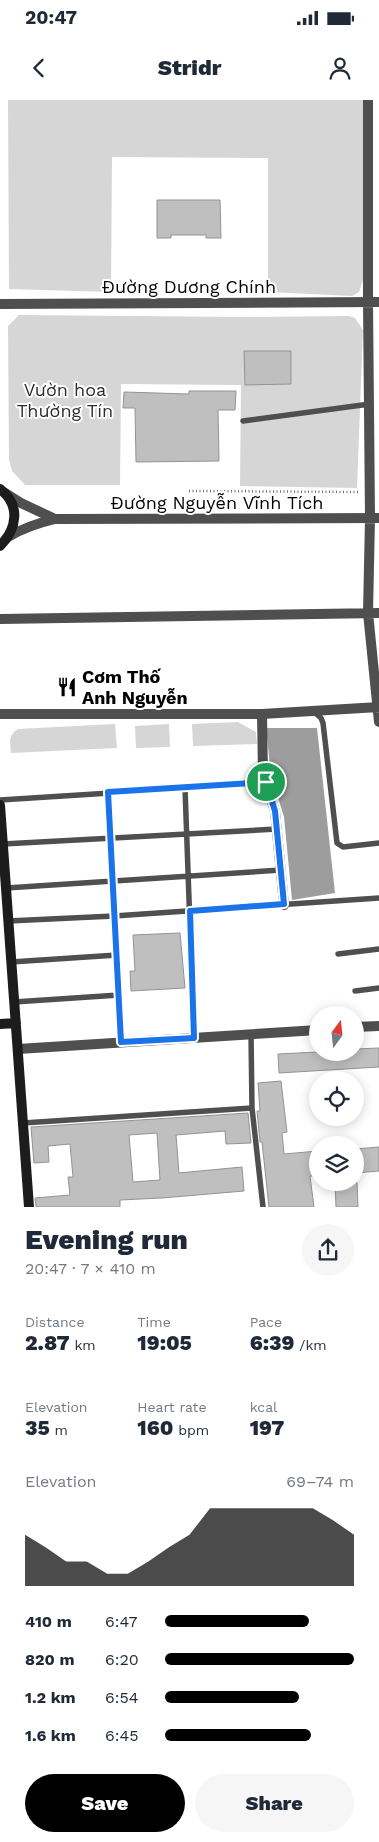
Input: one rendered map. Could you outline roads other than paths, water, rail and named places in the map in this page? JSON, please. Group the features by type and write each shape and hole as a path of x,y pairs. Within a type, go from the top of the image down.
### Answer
{"street":[{"path":"368,100 370,492 374,518 374,613 379,722"},
{"name":"Đường Dương Chính","path":"0,304 379,302"},
{"path":"2,489 21,503 55,519"},
{"path":"2,489 11,502 14,513 13,526 3,543"},
{"name":"Đường Nguyễn Vĩnh Tích","path":"55,519 374,518"},
{"path":"3,543 20,530 55,519"},
{"path":"0,619 374,613"},
{"path":"0,714 262,714 378,707"},
{"path":"262,714 263,776 275,811 284,904"},
{"path":"0,805 29,1207"},
{"path":"0,1024 16,1023"},
{"path":"364,1027 379,1026"},
{"path":"18,1049 309,1031"}],"lane":[{"path":"242,421 370,404"},
{"path":"313,711 323,722 337,843 343,847 379,843"},
{"path":"0,800 266,782"},
{"path":"185,788 194,1038"},
{"path":"108,792 121,1042"},
{"path":"3,844 277,829"},
{"path":"6,888 281,870"},
{"path":"8,921 114,916 379,898"},
{"path":"338,954 379,949"},
{"path":"11,962 116,955"},
{"path":"355,991 379,988"},
{"path":"14,1002 119,995"},
{"path":"251,1034 252,1108 263,1207"},
{"path":"23,1123 252,1108"}],"place":[{"name":"Cơm Thố Anh Nguyễn","path":"67,687"}],"park label":[{"name":"Vườn hoa Thường Tín","path":"65,400"}]}
